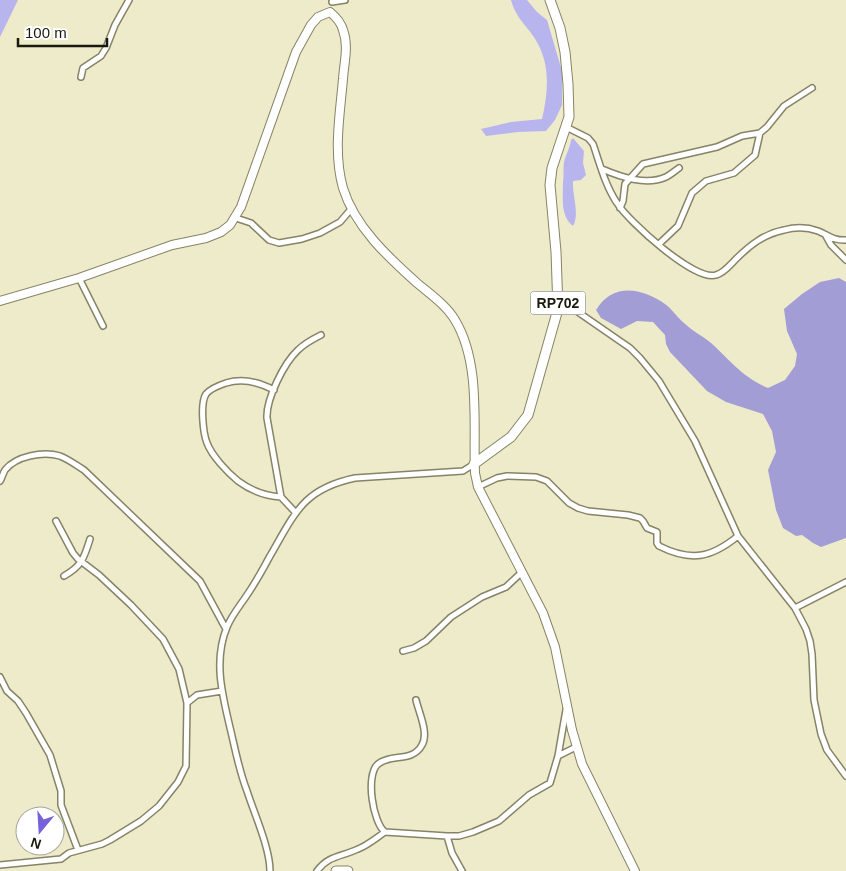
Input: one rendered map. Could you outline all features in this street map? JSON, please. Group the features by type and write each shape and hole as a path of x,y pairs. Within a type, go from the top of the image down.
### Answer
{"main road":[{"name":"RP702","path":"474,464 510,437 528,415 558,309 556,252 550,186 552,168 569,118 565,52 560,28 550,0"},
{"path":"0,301 79,278 163,248 221,232 230,225 236,218 266,141 296,52 311,25 318,17 330,12 338,20 345,39 346,48 338,152 339,173 344,191 352,208 380,248 393,262 444,306 454,318 461,332 472,378 474,464 478,487 543,613 555,647 576,747 582,764 634,871"},
{"path":"336,871 348,871"}],"street":[{"path":"81,76 83,68 101,56 129,0"},
{"path":"330,12 332,1 345,0"},
{"path":"620,208 623,201 624,187 629,178 643,164 717,147 742,136 760,133 767,128 784,106 812,88"},
{"path":"566,127 588,138 593,144 608,188 620,208 632,221 679,261 695,271 711,276 721,273 751,244 771,234 797,228 814,230 836,240 846,240"},
{"path":"660,244 678,226 692,193 706,181 734,173 755,155 760,133"},
{"path":"602,169 629,178 655,180 668,176 679,168"},
{"path":"236,218 252,223 269,240 279,243 326,230 340,222 352,208"},
{"path":"826,236 831,245 846,260"},
{"path":"79,278 103,326"},
{"path":"558,309 568,308 575,310 619,340 640,358 659,382 695,440 738,536 795,608 806,629 812,654 814,700 821,734 827,750 846,776"},
{"path":"281,497 267,418 268,403 283,372 297,351 321,335"},
{"path":"274,390 250,381 222,384 208,392 205,396 203,420 207,443 218,460 238,481 257,491 281,497 296,513"},
{"path":"0,481 5,470 11,465 32,455 43,453 60,456 84,470 200,581 226,629"},
{"path":"270,871 264,842 238,763 222,691 220,675 221,652 226,629 296,513 307,499 316,492 339,481 355,478 463,471 474,464"},
{"path":"478,487 497,478 507,476 542,479 547,481 572,506 588,511 609,512 640,518 647,528 658,532 656,543 659,546 691,556 712,554 738,536"},
{"path":"0,865 58,860 68,853 102,844 141,821 159,806 184,774 186,766 187,703 180,669 163,639 99,575 72,554 56,521"},
{"path":"64,576 82,563 90,539"},
{"path":"403,651 414,648 426,641 452,617 482,597 506,587 523,571"},
{"path":"795,608 846,582"},
{"path":"0,677 7,691 26,714 50,755 62,805 78,850"},
{"path":"185,693 197,695 222,691"},
{"path":"187,703 197,695"},
{"path":"385,832 381,829 376,819 372,798 373,771 376,766 387,759 401,759 414,755 423,744 424,734 416,700"},
{"path":"317,871 330,859 361,848 385,832 459,836 488,827 507,816 529,795 550,784 558,756 567,707"},
{"path":"558,756 576,747"},
{"path":"447,836 452,853 462,871"}],"shaded area":[{"path":"0,0 18,0 0,37"},
{"path":"511,0 527,0 547,20 562,71 562,105 555,120 546,131 486,136 481,129 511,122 542,119 547,85 545,64 538,43 517,14"},
{"path":"573,138 584,151 583,163 586,175 581,180 573,181 576,216 573,226 564,212 563,194 564,162"},
{"path":"839,278 846,282 846,538 821,547 802,535 796,536 783,528 776,510 768,470 776,452 772,431 763,414 726,402 707,391 670,352 666,344 665,335 653,322 637,321 621,329 601,318 596,310 603,301 619,292 628,290 647,294 668,306 681,321 711,343 751,379 768,388 785,380 795,366 797,354 787,331 784,309 820,282"}]}
